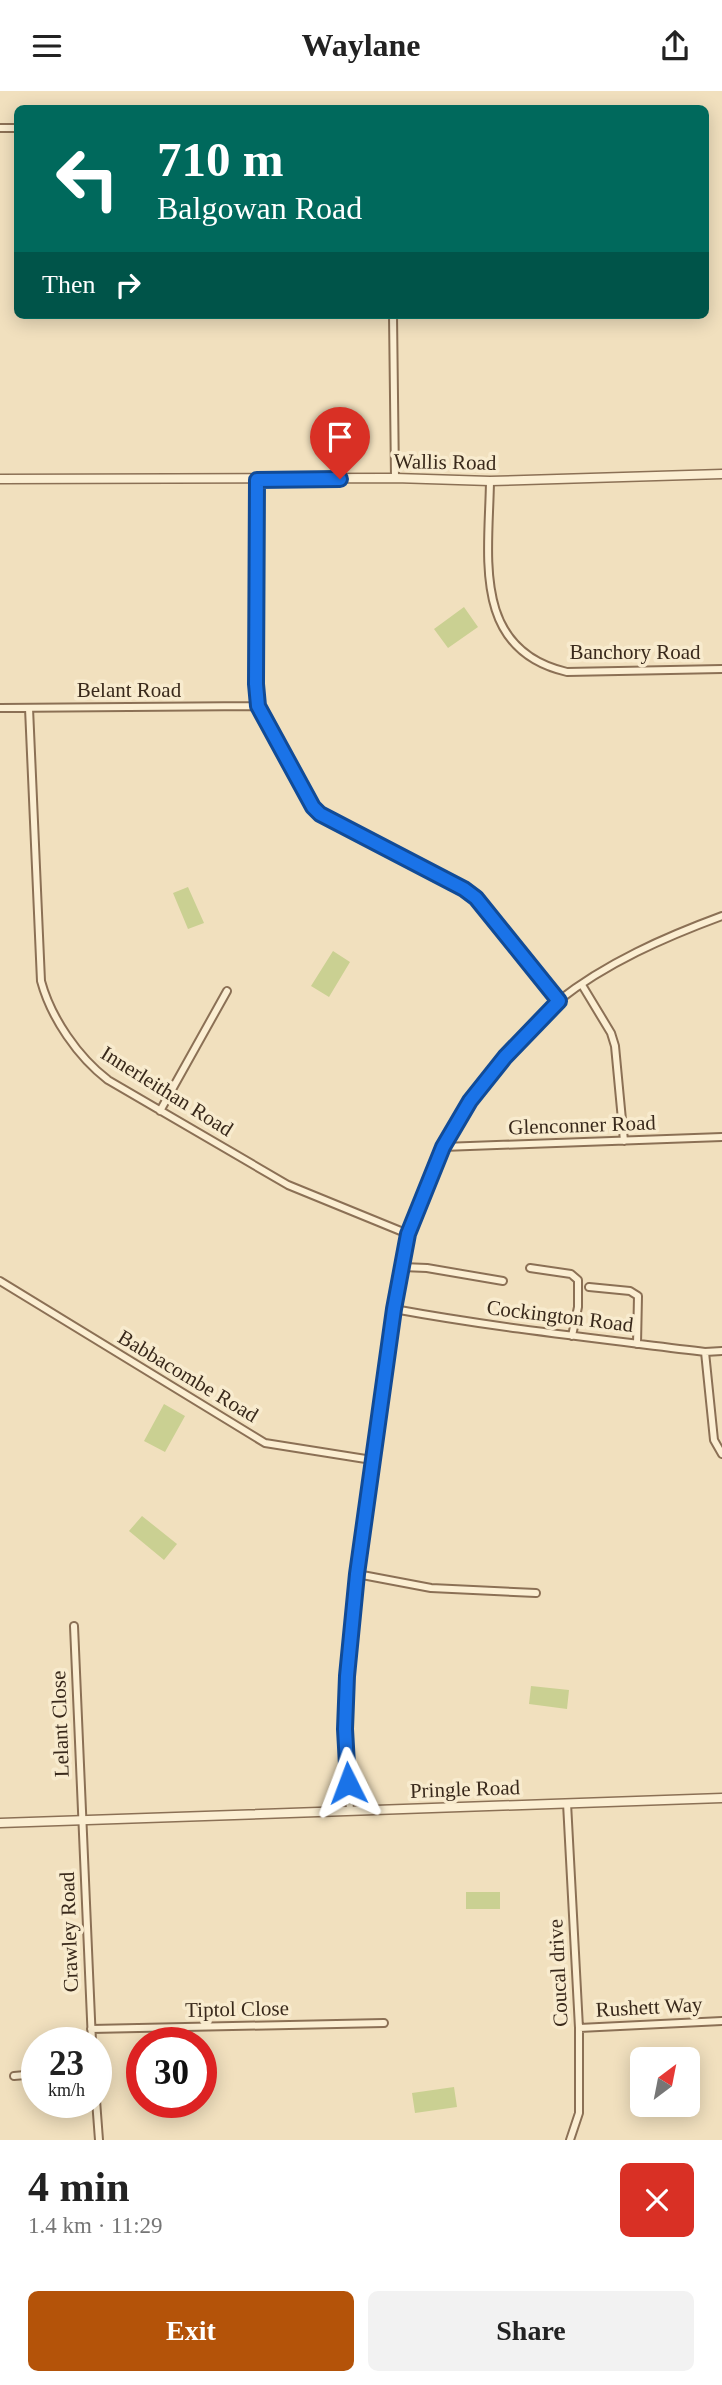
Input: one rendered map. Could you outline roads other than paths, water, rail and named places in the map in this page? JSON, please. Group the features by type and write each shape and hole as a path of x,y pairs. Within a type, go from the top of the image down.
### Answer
{"street":[{"path":"393,319 395,478"},
{"name":"Wallis Road","path":"0,479 395,478 490,481 722,474"},
{"path":"257,480 258,706 313,807 320,814 464,889 476,898 559,1001"},
{"name":"Banchory Road","path":"490,481 490,596 499,621 520,647 538,662 567,672 722,669"},
{"name":"Belant Road","path":"0,708 258,706"},
{"name":"Innerleithan Road","path":"29,708 40,970 45,995 90,1066 108,1080 288,1185 408,1234"},
{"path":"350,1810 345,1729 347,1676 372,1460 408,1234 443,1147 470,1101 489,1076 559,1001 627,957 722,916"},
{"path":"582,985 611,1033 615,1046 624,1141"},
{"path":"160,1111 227,991"},
{"name":"Glenconner Road","path":"443,1147 722,1137"},
{"path":"402,1267 427,1268 503,1281"},
{"path":"530,1268 571,1274 578,1280 578,1307 572,1336"},
{"name":"Babbacombe Road","path":"0,1281 265,1443 372,1460"},
{"path":"589,1287 630,1291 638,1296 637,1344"},
{"name":"Cockington Road","path":"394,1309 572,1336 705,1352 722,1351"},
{"path":"513,1314 575,1322"},
{"path":"705,1352 714,1440 722,1454"},
{"path":"357,1574 431,1588 536,1593"},
{"name":"Lelant Close","path":"74,1626 82,1821"},
{"name":"Pringle Road","path":"0,1823 722,1798"},
{"name":"Coucal drive","path":"567,1803 579,2028 579,2113 569,2140"},
{"name":"Crawley Road","path":"82,1821 91,2027"},
{"name":"Rushett Way","path":"579,2028 722,2021"},
{"name":"Tiptol Close","path":"112,2029 384,2023"},
{"path":"14,2075 21,2075"},
{"path":"97,2118 99,2140"}]}
